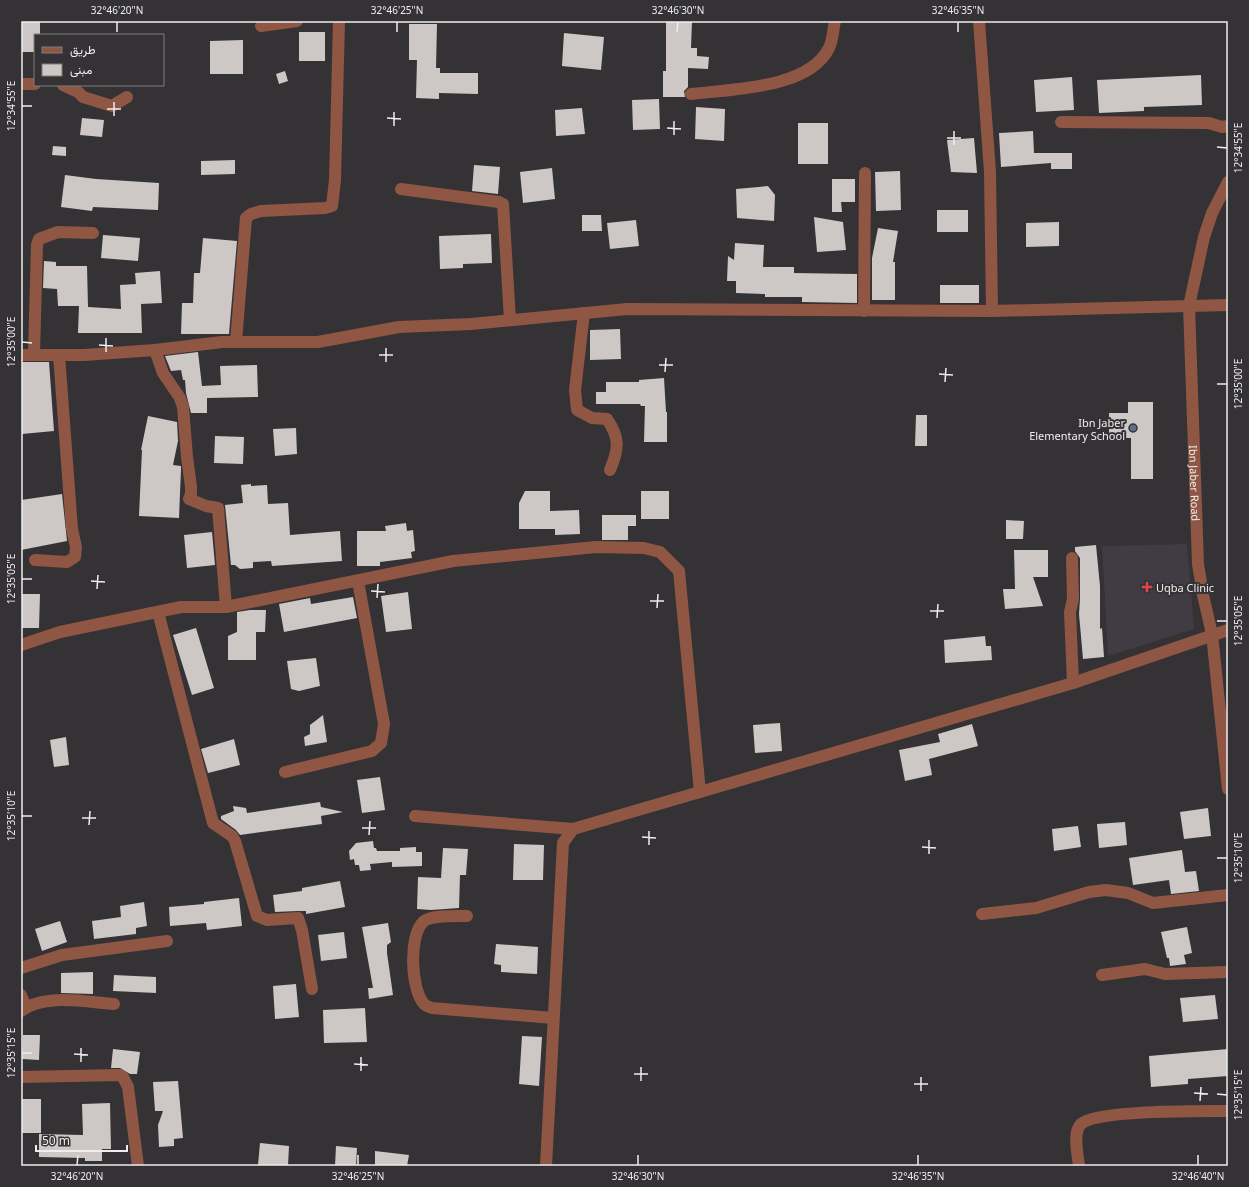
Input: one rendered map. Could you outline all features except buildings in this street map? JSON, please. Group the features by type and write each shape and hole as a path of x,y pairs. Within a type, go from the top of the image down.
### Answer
{"street":[{"path":"260,26 297,21"},
{"path":"236,342 246,218 251,214 261,211 325,208 332,206 335,180 339,21"},
{"path":"691,94 768,84 809,70 829,48 835,21"},
{"path":"980,21 990,172 992,311"},
{"path":"21,84 34,84"},
{"path":"65,86 78,92 83,98 112,106 127,97"},
{"path":"1061,122 1202,123 1228,126"},
{"path":"864,310 865,173"},
{"name":"Ibn Jaber Road","path":"1228,182 1212,213 1204,237 1189,306 1198,564 1212,634 1224,716 1228,789"},
{"path":"401,190 499,202 503,204 510,320"},
{"path":"34,354 37,245 39,239 58,232 94,233"},
{"path":"21,355 59,355 155,350 236,342 318,342 399,327 510,320 627,309 992,311 1228,305"},
{"path":"584,313 575,390 577,410 592,418 607,419 615,431 618,442 610,470"},
{"path":"155,350 163,373 180,398 183,407 186,457 191,487 189,500 206,506 218,508 226,607"},
{"path":"36,560 67,562 75,557 59,355"},
{"path":"21,645 60,632 181,607 226,607 453,561 596,547 644,548 660,552 679,571 700,792"},
{"path":"1072,558 1073,599 1070,612 1073,682"},
{"path":"285,772 372,751 381,743 384,724 358,581"},
{"path":"158,612 213,823 232,836 235,841 257,916 267,920 298,918 302,930 312,989"},
{"path":"416,816 573,829 1073,682 1212,634 1228,630"},
{"path":"546,1166 563,843 573,829"},
{"path":"982,914 1036,908 1089,892 1106,890 1128,893 1153,904 1228,895"},
{"path":"467,916 432,918 424,921 419,928 413,966 417,992 425,1005 432,1008 553,1018"},
{"path":"21,968 62,955 167,941"},
{"path":"1102,975 1145,969 1165,974 1228,972"},
{"path":"21,995 23,1009 39,1002 52,1000 114,1004"},
{"path":"21,1076 120,1075 123,1077 128,1087 138,1166"},
{"path":"1079,1166 1076,1133 1081,1124 1092,1118 1130,1114 1228,1111"}],"shaded area":[{"name":"Uqba Clinic","path":"1187,544 1194,629 1108,656 1102,546"}],"place":[{"name":"Ibn Jaber Elementary School","path":"1133,428"},
{"name":"Uqba Clinic","path":"1147,587"}]}
